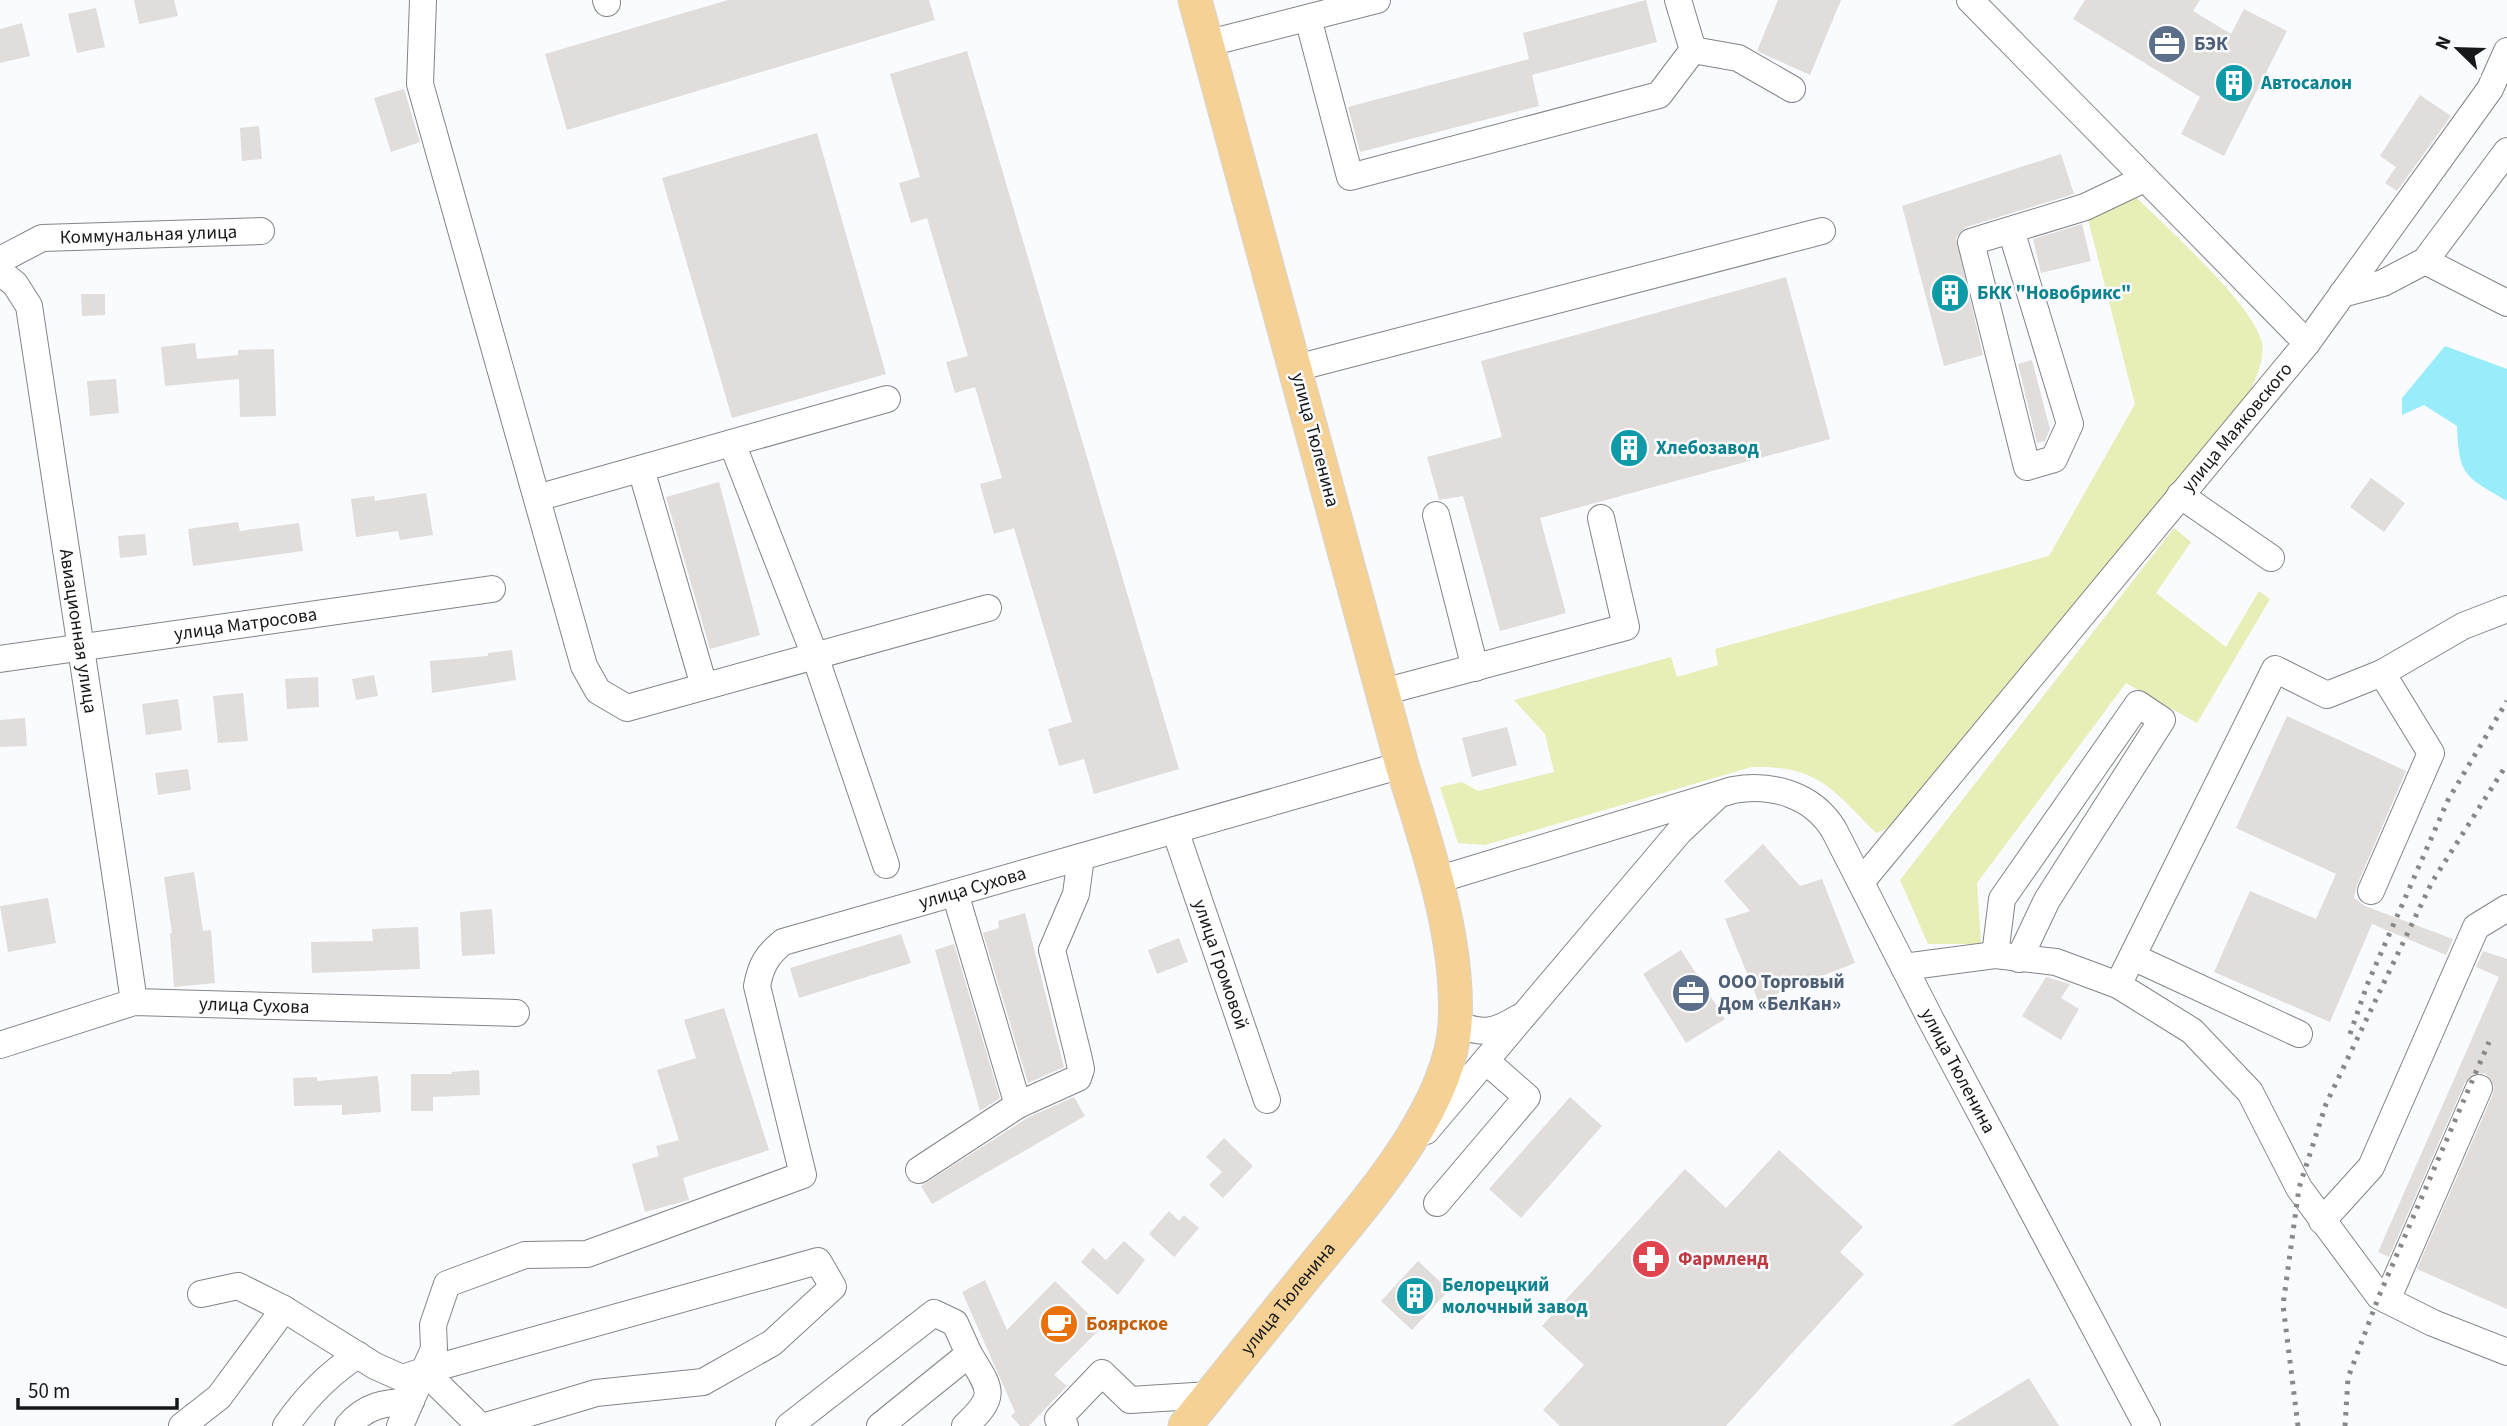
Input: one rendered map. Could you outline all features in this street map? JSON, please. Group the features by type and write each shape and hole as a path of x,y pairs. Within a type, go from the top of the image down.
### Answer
{"main road":[{"name":"улица Тюленина","path":"1185,1426 1393,1170 1435,1093 1448,1061 1455,1024 1446,918 1437,880 1402,765 1209,43 1195,0"}],"street":[{"path":"423,0 420,84 584,666 598,691 627,708 988,608"},
{"path":"1209,43 1377,0"},
{"path":"1678,0 1693,50"},
{"path":"1970,0 2307,342"},
{"path":"1308,18 1350,177 1659,95 1693,50"},
{"path":"1693,50 1738,58 1792,89"},
{"name":"улица Маяковского","path":"1861,882 2307,342 2490,89 2507,51"},
{"path":"2342,294 2383,283 2425,261 2507,151"},
{"path":"2011,230 2070,424 2054,459 2027,467 1971,242 2085,207 2144,179"},
{"name":"Коммунальная улица","path":"0,260 42,238 261,231"},
{"path":"1296,368 1822,231"},
{"path":"2425,261 2507,303"},
{"name":"Авиационная улица","path":"0,272 15,284 29,306 134,1002"},
{"path":"537,498 887,399"},
{"path":"732,443 815,656 886,865"},
{"path":"641,469 704,686"},
{"path":"2180,495 2271,558"},
{"path":"1436,515 1475,668"},
{"path":"1383,692 1626,627 1601,518"},
{"name":"улица Матросова","path":"0,659 79,650 492,589"},
{"path":"2119,985 2275,669 2327,695 2382,673 2463,626 2507,609"},
{"path":"2371,891 2431,753 2382,673"},
{"path":"2138,704 2162,720 2047,900 2007,957 2002,899 2138,704"},
{"name":"улица Сухова","path":"424,1371 434,1349 433,1325 447,1284 525,1255 587,1254 803,1175 757,986 760,969 769,953 783,942 1402,765"},
{"name":"улица Тюленина","path":"1437,880 1719,794 1743,789 1771,788 1806,802 1828,820 2147,1426"},
{"name":"улица Тюленина","path":"1393,1170 1530,1012 1679,832 1719,794"},
{"name":"улица Громовой","path":"1175,830 1266,1100"},
{"path":"919,1170 1018,1105 1078,1077 1080,1069 1052,950 1076,894 1082,856"},
{"path":"955,893 1018,1105"},
{"path":"2322,1221 2371,1167 2476,927 2506,911"},
{"path":"1904,967 2007,957 2056,962 2119,985 2192,1031 2250,1092 2299,1188 2379,1296 2433,1323 2507,1352"},
{"path":"2133,957 2299,1034"},
{"name":"улица Сухова","path":"0,1045 134,1002 516,1013"},
{"path":"1455,1024 1483,1033 1503,1028 1530,1012"},
{"path":"1437,1203 1527,1097 1486,1062"},
{"path":"2387,1300 2479,1088"},
{"path":"201,1294 238,1286 284,1310 358,1356 402,1378 818,1261 833,1287 772,1343 703,1382 596,1393 486,1426"},
{"path":"182,1426 219,1397 284,1310"},
{"path":"789,1426 934,1313 955,1323 969,1354 988,1385 986,1407 965,1426"},
{"path":"880,1426 969,1354"},
{"path":"286,1426 304,1400 335,1370 358,1356"},
{"path":"400,1426 424,1371"},
{"path":"424,1371 480,1426"},
{"path":"1065,1426 1058,1419 1102,1373 1130,1400 1210,1395"},
{"path":"348,1426 359,1413 380,1403 411,1401"}],"green space":[{"path":"2133,194 2206,266 2255,326 2262,343 2257,376 2249,394 1900,823 1876,833 1823,783 1793,770 1752,767 1485,845 1458,843 1440,787 1462,782 1478,791 1554,772 1545,734 1514,700 1671,657 1677,677 1718,665 1715,649 2049,556 2135,404 2087,215"},
{"path":"2174,528 2191,542 2156,593 2226,647 2259,591 2270,599 2197,723 2126,683 1977,883 1981,944 1928,944 1900,880"}],"water":[{"path":"2445,346 2507,369 2507,501 2473,480 2467,473 2460,456 2457,426 2424,405 2402,415 2402,398"}],"building":[{"path":"134,0 174,0 178,16 139,24"},
{"path":"728,0 929,0 935,20 567,130 545,54"},
{"path":"1646,0 1657,42 1532,75 1539,106 1360,152 1348,107 1529,59 1523,33"},
{"path":"1778,0 1841,0 1810,75 1757,51"},
{"path":"2085,0 2200,0 2193,11 2231,34 2244,9 2287,31 2224,156 2181,134 2200,97 2073,19"},
{"path":"96,8 105,47 77,53 68,14"},
{"path":"22,23 30,56 0,63 0,29"},
{"path":"967,51 1179,769 1094,794 1084,759 1059,766 1048,729 1072,722 1014,528 994,534 980,484 1002,478 975,387 955,393 946,362 968,356 927,218 911,223 899,183 920,177 890,74"},
{"path":"404,89 420,142 391,152 374,98"},
{"path":"2420,95 2451,116 2397,191 2385,183 2396,167 2380,156"},
{"path":"259,126 262,159 242,161 240,128"},
{"path":"817,133 886,374 732,418 662,178"},
{"name":"БКК \"Новобрикс\"","path":"2061,154 2074,194 1966,227 1956,237 1983,355 1944,366 1902,206"},
{"name":"БКК \"Новобрикс\"","path":"2082,224 2091,261 2041,273 2033,239"},
{"name":"Хлебозавод","path":"1786,277 1830,439 1540,518 1566,613 1500,631 1463,496 1439,500 1427,457 1502,437 1481,361"},
{"path":"81,294 105,294 105,315 82,316"},
{"path":"195,343 197,359 238,355 238,350 274,349 276,416 240,417 239,379 165,386 161,347"},
{"path":"2032,360 2050,429 2045,441 2037,443 2018,364"},
{"path":"116,379 119,413 90,416 87,381"},
{"path":"2371,478 2405,503 2384,532 2350,507"},
{"path":"719,482 760,635 710,649 666,497"},
{"path":"426,493 433,535 400,540 398,531 356,537 351,499 374,496 375,501"},
{"path":"238,522 240,531 299,523 303,551 193,566 188,529"},
{"path":"145,534 147,555 120,558 118,536"},
{"path":"512,650 516,680 432,693 430,661 488,656 488,653"},
{"path":"374,675 378,696 356,700 352,679"},
{"path":"318,677 319,707 287,709 285,679"},
{"path":"243,693 248,741 218,743 213,696"},
{"path":"178,699 182,730 146,735 142,704"},
{"path":"2287,716 2406,771 2357,885 2354,898 2365,906 2453,939 2446,955 2372,924 2330,1022 2214,972 2250,891 2316,919 2336,874 2236,828"},
{"path":"25,718 27,746 0,747 0,720"},
{"path":"1507,727 1517,765 1472,777 1462,738"},
{"path":"188,769 191,790 158,795 155,773"},
{"path":"1763,844 1800,886 1822,879 1855,963 1758,1001 1725,919 1750,911 1724,881"},
{"path":"194,872 203,931 211,930 215,983 174,987 172,933 164,877"},
{"path":"48,898 56,943 8,952 0,906"},
{"path":"492,909 495,954 462,956 460,912"},
{"path":"1025,913 1064,1067 1028,1083 983,933 999,928 998,921"},
{"path":"418,927 420,969 312,973 311,942 373,941 372,929"},
{"path":"901,934 911,963 799,998 790,968"},
{"path":"1179,938 1188,962 1157,974 1148,950"},
{"path":"954,944 1000,1098 980,1111 935,950"},
{"path":"1681,950 1725,1019 1686,1043 1643,974"},
{"path":"2483,951 2507,959 2507,1309 2417,1269 2493,1094 2494,1086 2486,1074 2477,1073 2465,1082 2389,1257 2378,1252 2499,977 2476,967"},
{"path":"2046,977 2070,984 2061,998 2079,1009 2061,1040 2022,1016"},
{"path":"724,1008 769,1150 683,1178 689,1200 645,1212 632,1164 659,1156 656,1146 679,1140 657,1070 696,1058 684,1020"},
{"path":"479,1070 480,1095 433,1097 433,1111 411,1111 411,1074 452,1074 451,1072"},
{"path":"378,1076 381,1112 342,1115 342,1105 294,1106 293,1078 317,1077 317,1081"},
{"path":"1074,1097 1085,1116 932,1204 921,1186 1029,1117"},
{"path":"1570,1097 1602,1126 1521,1218 1489,1189"},
{"path":"1224,1138 1253,1166 1223,1198 1209,1185 1222,1172 1206,1157"},
{"path":"1779,1150 1863,1227 1840,1252 1864,1274 1726,1426 1560,1426 1543,1410 1584,1365 1542,1326 1685,1169 1726,1208"},
{"path":"1169,1211 1179,1221 1184,1215 1199,1228 1174,1257 1149,1234"},
{"path":"1124,1241 1145,1260 1118,1295 1081,1262 1093,1248 1106,1260"},
{"name":"Белорецкий молочный завод","path":"1418,1261 1449,1290 1412,1330 1381,1301"},
{"path":"985,1280 1007,1330 1055,1281 1102,1327 1054,1375 1067,1386 1029,1426 1020,1426 1011,1416 1015,1412 962,1292"},
{"path":"2029,1378 2059,1426 1951,1426"}],"railway":[{"path":"2350,1034 2367,985 2448,800 2507,701"},
{"path":"2298,1426 2283,1305 2299,1188 2326,1104 2432,882 2507,764"},
{"path":"2345,1426 2348,1378 2379,1296 2489,1042"}],"place":[{"name":"БЭК","path":"2167,44"},
{"name":"Автосалон","path":"2234,83"},
{"name":"БКК \"Новобрикс\"","path":"1950,293"},
{"name":"Хлебозавод","path":"1629,448"},
{"name":"ООО Торговый Дом «БелКан»","path":"1691,993"},
{"name":"Фармленд","path":"1651,1259"},
{"name":"Белорецкий молочный завод","path":"1415,1296"},
{"name":"Боярское","path":"1059,1324"}]}
